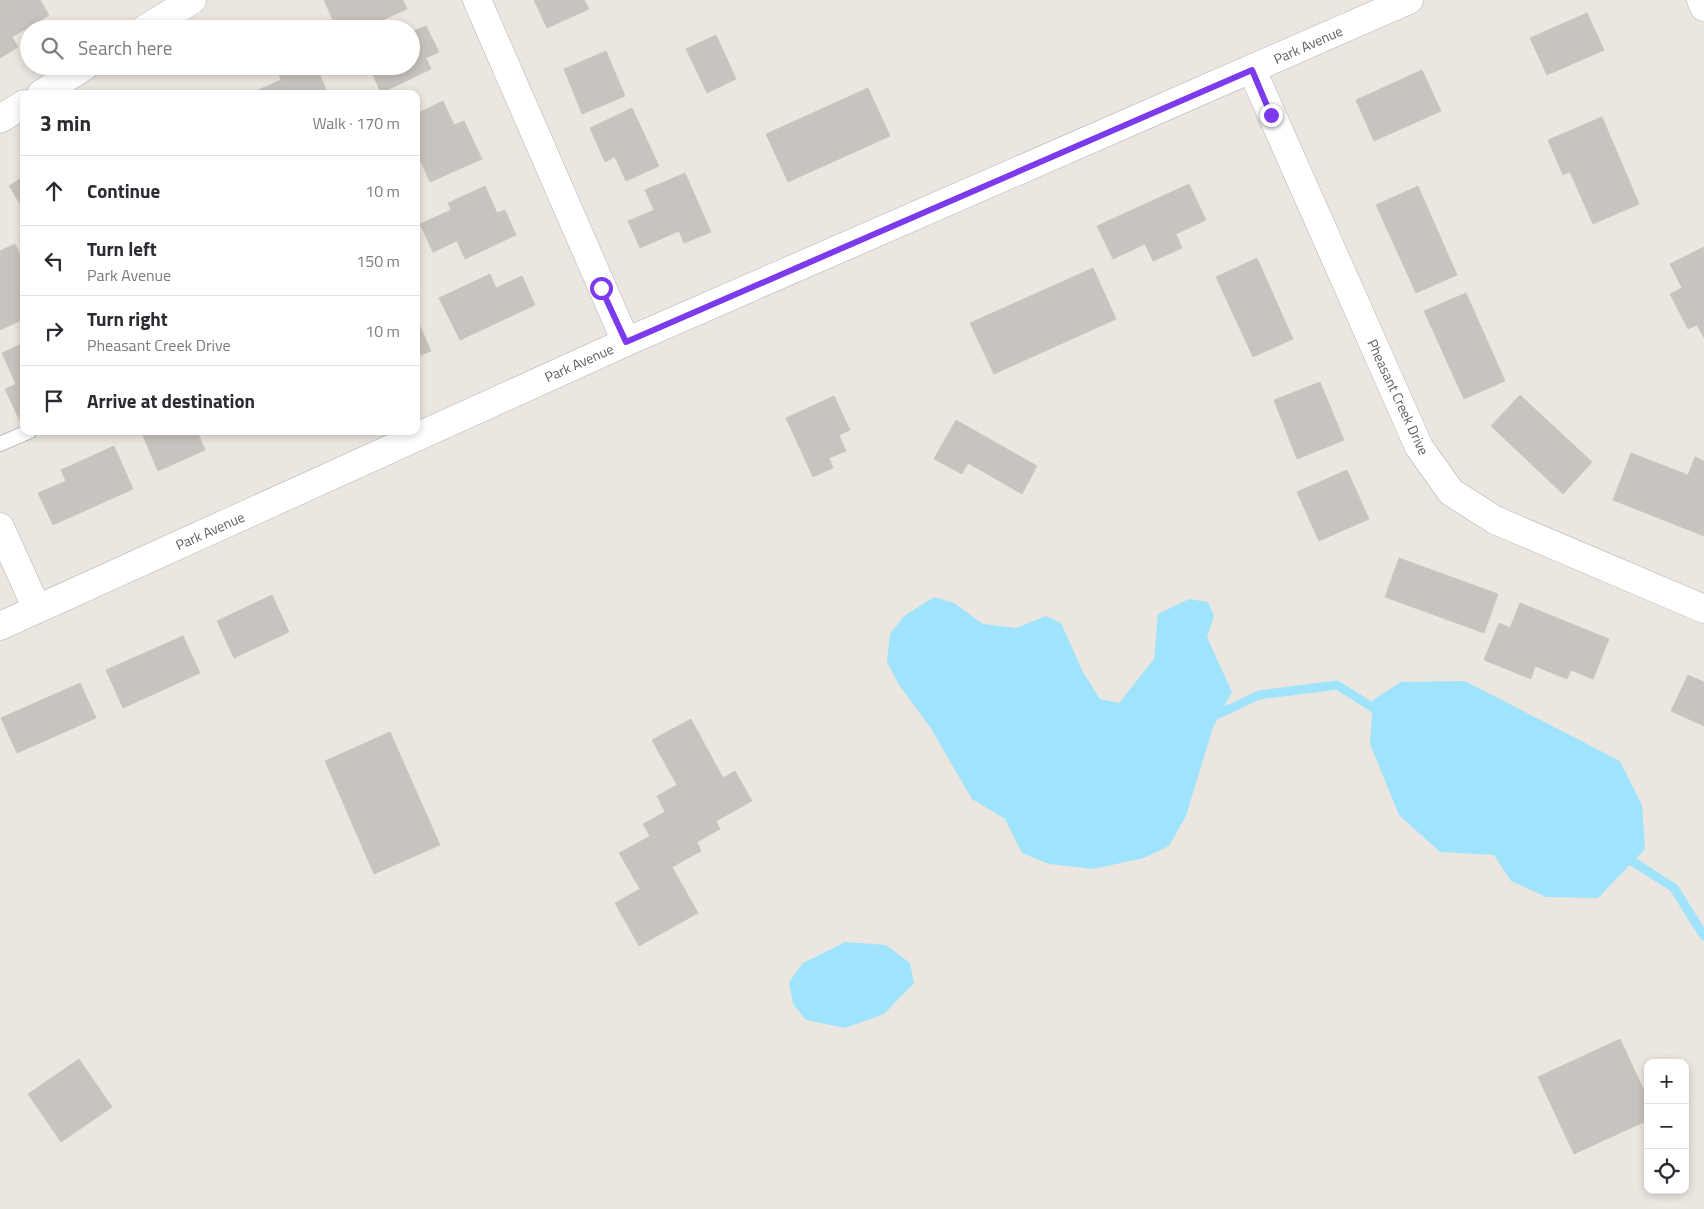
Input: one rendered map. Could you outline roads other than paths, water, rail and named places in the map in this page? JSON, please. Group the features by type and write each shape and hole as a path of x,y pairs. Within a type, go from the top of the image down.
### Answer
{"street":[{"path":"160,20 192,0"},
{"path":"477,0 626,342"},
{"name":"Park Avenue","path":"0,626 626,342 1409,0"},
{"path":"1701,0 1704,8"},
{"name":"Pheasant Creek Drive","path":"1252,70 1418,447 1451,492 1495,520 1704,609"},
{"path":"47,90 71,75"},
{"path":"0,119 20,106"},
{"path":"0,527 37,610"}],"lane":[{"path":"0,444 21,435"}],"water":[{"path":"934,597 954,603 983,624 1016,628 1046,616 1061,623 1083,672 1100,699 1119,703 1154,659 1158,614 1189,599 1208,602 1214,616 1207,637 1232,692 1213,727 1186,816 1169,846 1144,858 1093,869 1049,864 1022,853 1005,819 972,799 930,727 899,685 887,662 890,634 904,616"},
{"path":"1465,681 1620,761 1642,805 1645,849 1598,898 1546,897 1511,881 1494,855 1440,852 1399,815 1370,744 1373,700 1401,682"},
{"path":"845,942 886,945 910,963 914,983 884,1014 845,1028 806,1020 793,1004 789,982 803,963"}],"waterway":[{"path":"1210,718 1259,695 1337,685 1383,714"},
{"path":"1624,856 1674,888 1704,936"}]}
